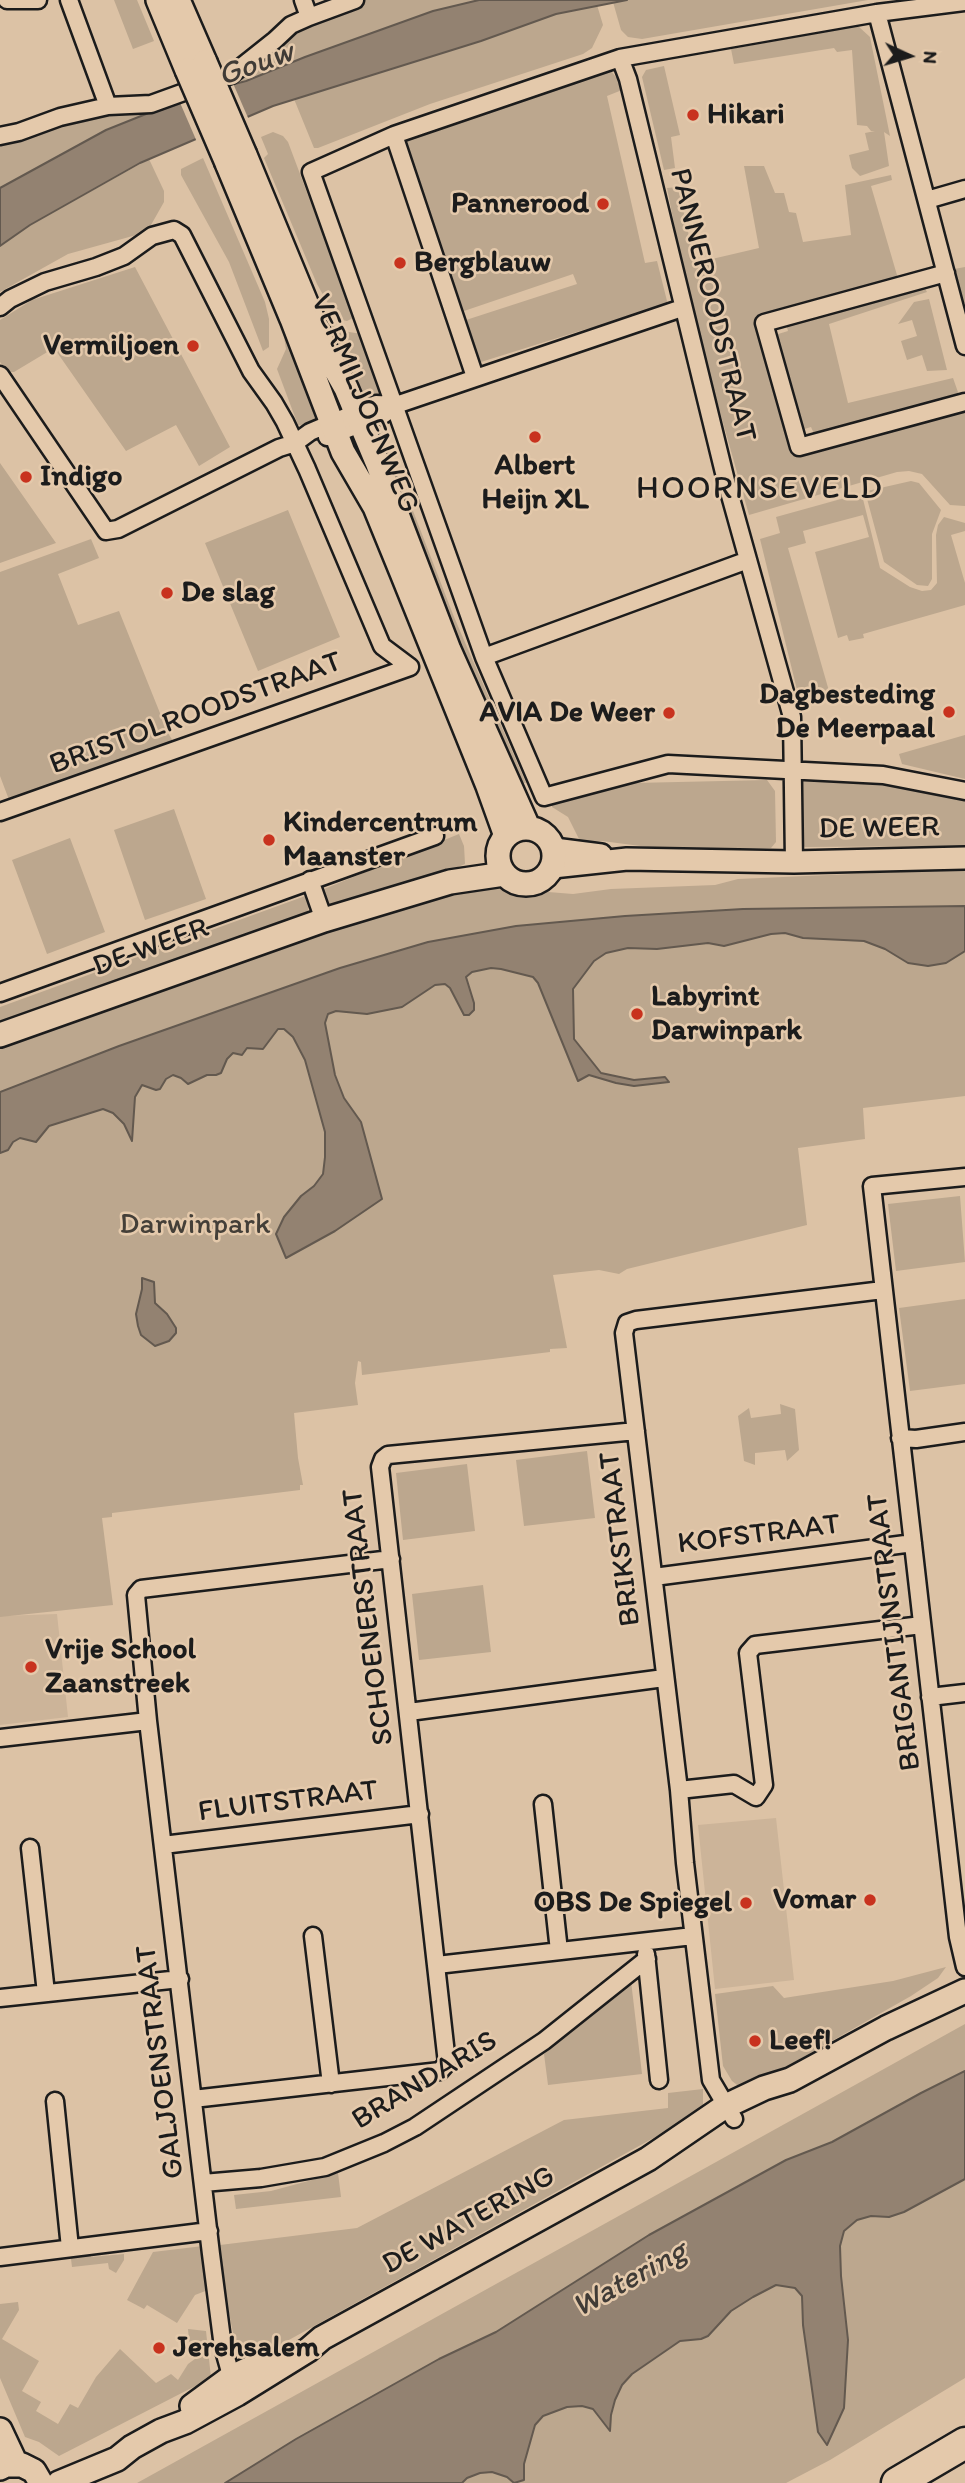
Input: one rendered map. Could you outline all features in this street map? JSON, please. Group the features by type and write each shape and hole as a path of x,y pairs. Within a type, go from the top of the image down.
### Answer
{"highway":[{"path":"897,2483 965,2443"}],"main road":[{"name":"VERMILJOENWEG","path":"158,0 196,66 236,159 328,356 346,388 388,487 449,650 528,827"},
{"name":"VERMILJOENWEG","path":"178,0 196,66"},
{"name":"VERMILJOENWEG","path":"236,159 292,319 334,428 349,464 375,507 488,786 502,856"},
{"path":"528,827 540,831 549,839 554,858 546,877 536,883 524,885 513,882 502,856 516,829 528,827"},
{"name":"DE WEER","path":"0,1035 324,920 450,882 502,856"},
{"name":"DE WATERING","path":"47,2481 132,2447 161,2431 200,2399 234,2386 305,2343 322,2339 648,2159 729,2113 764,2088 790,2080 886,2028 965,1976"},
{"name":"DE WATERING","path":"886,2028 965,1991"},
{"path":"0,2431 8,2466 29,2468 47,2481"}],"street":[{"path":"7,0 38,0"},
{"path":"69,0 108,106"},
{"path":"303,0 309,16"},
{"path":"0,135 108,106 151,104 176,96 231,75 291,25 355,0"},
{"path":"475,377 394,135 620,58 877,13 965,2"},
{"path":"877,13 965,346"},
{"name":"PANNEROODSTRAAT","path":"620,58 628,79 682,308 792,717 794,769"},
{"name":"VERMILJOENWEG","path":"394,135 311,172 484,657 544,797"},
{"path":"927,200 965,189"},
{"path":"0,307 10,299 46,282 124,256 152,236 174,230 182,235 251,371 274,403 295,443"},
{"path":"946,272 764,323 799,447 965,402"},
{"path":"0,375 106,531 118,529 295,443 310,432 334,428 358,418 383,415 396,405 682,308"},
{"name":"BRISTOLROODSTRAAT","path":"1,810 410,667 382,646 295,443"},
{"path":"484,657 748,560"},
{"name":"DE WEER","path":"544,797 668,764 883,775 965,791"},
{"name":"DE WEER","path":"794,769 794,862"},
{"name":"DE WEER","path":"0,992 435,836"},
{"name":"DE WEER","path":"554,858 794,862 965,858"},
{"path":"310,880 324,920"},
{"path":"883,1290 872,1186 965,1177"},
{"name":"BRIKSTRAAT","path":"729,2113 711,2080 624,1334 627,1323 636,1320 883,1290"},
{"name":"BRIGANTIJNSTRAAT","path":"883,1290 958,1937 965,1967"},
{"name":"SCHOENERSTRAAT","path":"193,2099 440,2071 447,2063 380,1467 383,1459 388,1455 636,1431"},
{"path":"901,1438 916,1439 965,1433"},
{"name":"KOFSTRAAT","path":"654,1577 913,1543"},
{"name":"GALJOENSTRAAT","path":"234,2386 223,2347 148,1721 136,1595 141,1589 391,1559"},
{"path":"679,1790 734,1784 756,1797 764,1785 748,1653 755,1645 922,1625"},
{"path":"409,1712 664,1678"},
{"path":"930,1697 965,1693"},
{"path":"0,1738 148,1721"},
{"path":"543,1804 559,1951"},
{"name":"FLUITSTRAAT","path":"163,1845 421,1814"},
{"path":"30,1848 46,1993"},
{"path":"313,1936 331,2084"},
{"path":"437,1965 693,1936"},
{"path":"645,1941 659,2080"},
{"name":"BRANDARIS","path":"203,2183 261,2178 325,2167 384,2143 415,2127 544,2041 647,1959"},
{"path":"0,1998 180,1979"},
{"path":"55,2101 70,2248"},
{"path":"0,2257 209,2231"}],"shaded area":[{"name":"Vrije School Zaanstreek","path":"57,1614 68,1717 0,1725 0,1616"},
{"name":"OBS De Spiegel","path":"776,1818 794,1980 715,1989 698,1825"}],"green space":[{"path":"114,0 137,0 154,41 133,49"},
{"path":"354,0 479,0 433,11 234,84 231,75 296,26"},
{"path":"868,0 642,39 628,37 621,30 613,2"},
{"path":"597,5 603,25 592,48 583,54 430,104 318,148 314,148 294,99 481,41 556,14"},
{"path":"858,26 870,37 890,136 884,132 889,166 860,176 852,168 849,155 869,150 865,133 875,131 871,131 867,126 857,125 852,50 837,52 834,48 734,64 731,49"},
{"path":"664,66 680,135 671,137 675,168 664,170 642,77 646,70"},
{"path":"602,72 612,72 621,84 622,90 607,96 645,263 657,261 668,305 665,311 583,330 481,362 466,320 577,284 573,274 464,311 404,141 523,97"},
{"path":"180,101 106,130 0,188 0,142 83,114"},
{"path":"273,132 283,136 288,142 353,315 353,318 347,321 342,320 331,309 317,284 264,158 268,154 261,137"},
{"path":"203,158 265,302 269,319 269,347 263,351 229,262 181,175 181,169"},
{"path":"149,159 164,191 164,202 147,232 68,254 0,292 0,246 30,225"},
{"path":"744,166 764,166 775,193 784,193 789,212 796,213 803,242 851,235 845,185 891,175 892,180 871,186 899,282 760,321 797,454 965,403 965,506 950,505 922,474 909,471 897,472 749,515 691,309 667,188 678,187 695,263 759,248"},
{"path":"135,267 230,447 199,466 176,425 126,451 54,348 14,372 8,372 0,362 0,320 32,300"},
{"path":"965,267 965,303 958,305 949,270"},
{"path":"923,285 927,292 829,324 848,403 953,378 959,395 816,438 811,427 801,430 775,335 788,331 785,320"},
{"path":"312,295 336,327 362,334 382,392 377,398 369,402 361,401"},
{"path":"929,299 947,370 927,371 922,355 907,360 901,341 917,336 912,320 898,324 914,302"},
{"path":"279,307 325,416 306,426 298,425 277,369 286,349"},
{"path":"386,441 454,617 526,783 513,781 374,446"},
{"path":"0,463 56,543 0,563"},
{"path":"911,481 919,483 941,510 932,534 932,579 928,586 917,585 884,562 866,495 867,491"},
{"path":"862,495 880,568 910,587 922,591 931,590 937,583 938,525 944,517 965,523 965,531 951,535 965,583 965,605 863,634 864,638 849,641 847,635 838,638 815,552 869,537 863,515 803,531 806,543 788,548 829,691 799,698 760,539 780,533 776,517"},
{"path":"288,510 340,637 258,671 205,543"},
{"path":"91,539 99,558 58,574 78,625 119,611 168,733 176,746 11,805 0,776 0,572"},
{"path":"965,735 965,779 902,764 899,754"},
{"path":"803,779 836,779 899,786 965,800 965,846 805,847 799,842"},
{"path":"767,780 775,791 776,842 771,848 679,851 602,841 581,843 568,817 552,807 552,804 634,783"},
{"path":"174,809 206,899 145,920 114,830"},
{"path":"459,834 464,846 465,864 418,884 337,909 321,899 319,891"},
{"path":"70,838 105,932 47,954 12,860"},
{"name":"Darwinpark","path":"965,869 965,1096 863,1108 865,1139 798,1148 807,1225 627,1269 619,1274 599,1270 553,1275 567,1348 362,1375 361,1362 358,1361 355,1383 358,1405 294,1413 303,1485 300,1485 300,1490 112,1513 112,1517 102,1518 113,1605 0,1617 0,1045 246,954 474,886 573,894 611,889 715,885 738,879","holes":["570,921 162,1031 340,968 428,942 516,926"]},
{"path":"308,895 310,902 306,918 0,1027 0,1007"},
{"path":"960,1196 965,1262 896,1271 888,1204"},
{"path":"965,1299 965,1384 910,1391 899,1308"},
{"path":"780,1404 795,1409 799,1450 787,1461 785,1450 755,1453 755,1465 744,1461 738,1416 749,1408 751,1418 781,1414"},
{"path":"587,1451 595,1518 524,1526 516,1460"},
{"path":"467,1464 475,1531 403,1540 396,1473"},
{"path":"483,1585 491,1652 419,1660 412,1594"},
{"path":"946,1967 938,1978 911,1996 749,2088 741,2088 732,2081 723,2066 715,1994 773,1986 784,1998 893,1981"},
{"path":"631,1981 642,2074 548,2085 544,2054"},
{"path":"965,2024 965,2071 832,2142 786,2160 649,2235 496,2332 439,2359 296,2439 225,2483 137,2483"},
{"path":"703,2089 703,2109 666,2131 260,2356 244,2358 236,2348 226,2298 220,2245 357,2228 564,2120 668,2108 668,2093"},
{"path":"338,2173 341,2197 236,2209 234,2195 271,2191"},
{"path":"965,2179 965,2378 830,2460 786,2483 462,2483 480,2473 492,2472 507,2477 524,2464 535,2425 551,2412 567,2407 582,2406 593,2409 609,2429 615,2400 622,2385 632,2374 680,2341 708,2336 731,2311 776,2285 795,2288 802,2296 803,2325 818,2431 827,2445 848,2340 841,2276 840,2246 844,2230 857,2220 871,2216 889,2217"},
{"path":"203,2246 208,2290 195,2295 177,2323 147,2305 144,2309 127,2300 153,2252"},
{"path":"89,2249 91,2257 124,2254 124,2260 116,2273 109,2269 108,2263 72,2267 70,2251"},
{"path":"18,2302 19,2310 2,2339 39,2361 22,2391 41,2402 36,2411 58,2424 70,2404 78,2408 96,2377 120,2349 156,2383 171,2374 178,2380 188,2364 199,2356 190,2350 188,2329 206,2331 211,2378 59,2456 39,2442 25,2437 0,2378 0,2304"}],"water":[{"path":"479,0 627,0 556,14 481,41 273,106 140,163 30,225 0,246 0,188 106,130 196,94 246,81 433,11"},
{"path":"965,906 965,951 946,963 928,966 908,963 885,949 864,941 803,938 785,933 724,946 708,943 657,949 628,948 606,953 594,961 573,989 574,1039 601,1073 634,1080 665,1077 669,1082 634,1086 589,1075 578,1081 538,983 533,977 501,969 472,972 466,977 474,1003 474,1010 469,1015 464,1015 450,988 445,984 435,985 402,1007 367,1014 336,1011 328,1014 325,1023 335,1075 344,1098 361,1122 382,1199 335,1231 286,1258 276,1234 284,1217 323,1174 325,1132 305,1060 293,1037 284,1029 278,1029 263,1049 247,1048 242,1055 233,1053 221,1073 216,1075 207,1075 188,1084 173,1075 156,1090 142,1085 135,1097 132,1141 124,1124 113,1113 103,1109 49,1126 36,1142 20,1138 13,1142 8,1150 0,1153 0,1092 119,1046 340,968 428,942 516,926 625,916 743,909"},
{"path":"142,1278 154,1282 155,1303 167,1314 176,1328 176,1333 169,1341 155,1346 141,1335 138,1326 136,1314"},
{"name":"Watering","path":"965,2071 965,2179 904,2212 889,2217 871,2216 857,2220 844,2231 840,2246 841,2276 848,2340 844,2408 827,2445 818,2432 803,2325 802,2296 795,2288 776,2285 731,2311 708,2336 680,2341 632,2374 622,2385 615,2400 610,2431 593,2409 582,2406 567,2407 543,2416 535,2425 524,2464 524,2480 514,2483 507,2477 492,2472 480,2473 462,2483 225,2483 296,2439 439,2359 496,2332 649,2235 786,2160 832,2142"}],"pier":[{"path":"232,81 249,120 197,142 178,98"}],"place":[{"name":"Hikari","path":"693,115"},
{"name":"Pannerood","path":"603,204"},
{"name":"Bergblauw","path":"400,263"},
{"name":"Vermiljoen","path":"193,346"},
{"name":"Albert Heijn XL","path":"535,437"},
{"name":"Indigo","path":"26,477"},
{"name":"De slag","path":"167,593"},
{"name":"Dagbesteding De Meerpaal","path":"949,712"},
{"name":"AVIA De Weer","path":"669,713"},
{"name":"Kindercentrum Maanster","path":"269,840"},
{"name":"Labyrint Darwinpark","path":"637,1014"},
{"name":"Vrije School Zaanstreek","path":"31,1667"},
{"name":"Vomar","path":"870,1900"},
{"name":"OBS De Spiegel","path":"746,1903"},
{"name":"Leef!","path":"755,2041"},
{"name":"Jerehsalem","path":"159,2348"}],"district":[{"name":"HOORNSEVELD","path":"760,490"}],"water label":[{"name":"Gouw","path":"256,65"}]}
